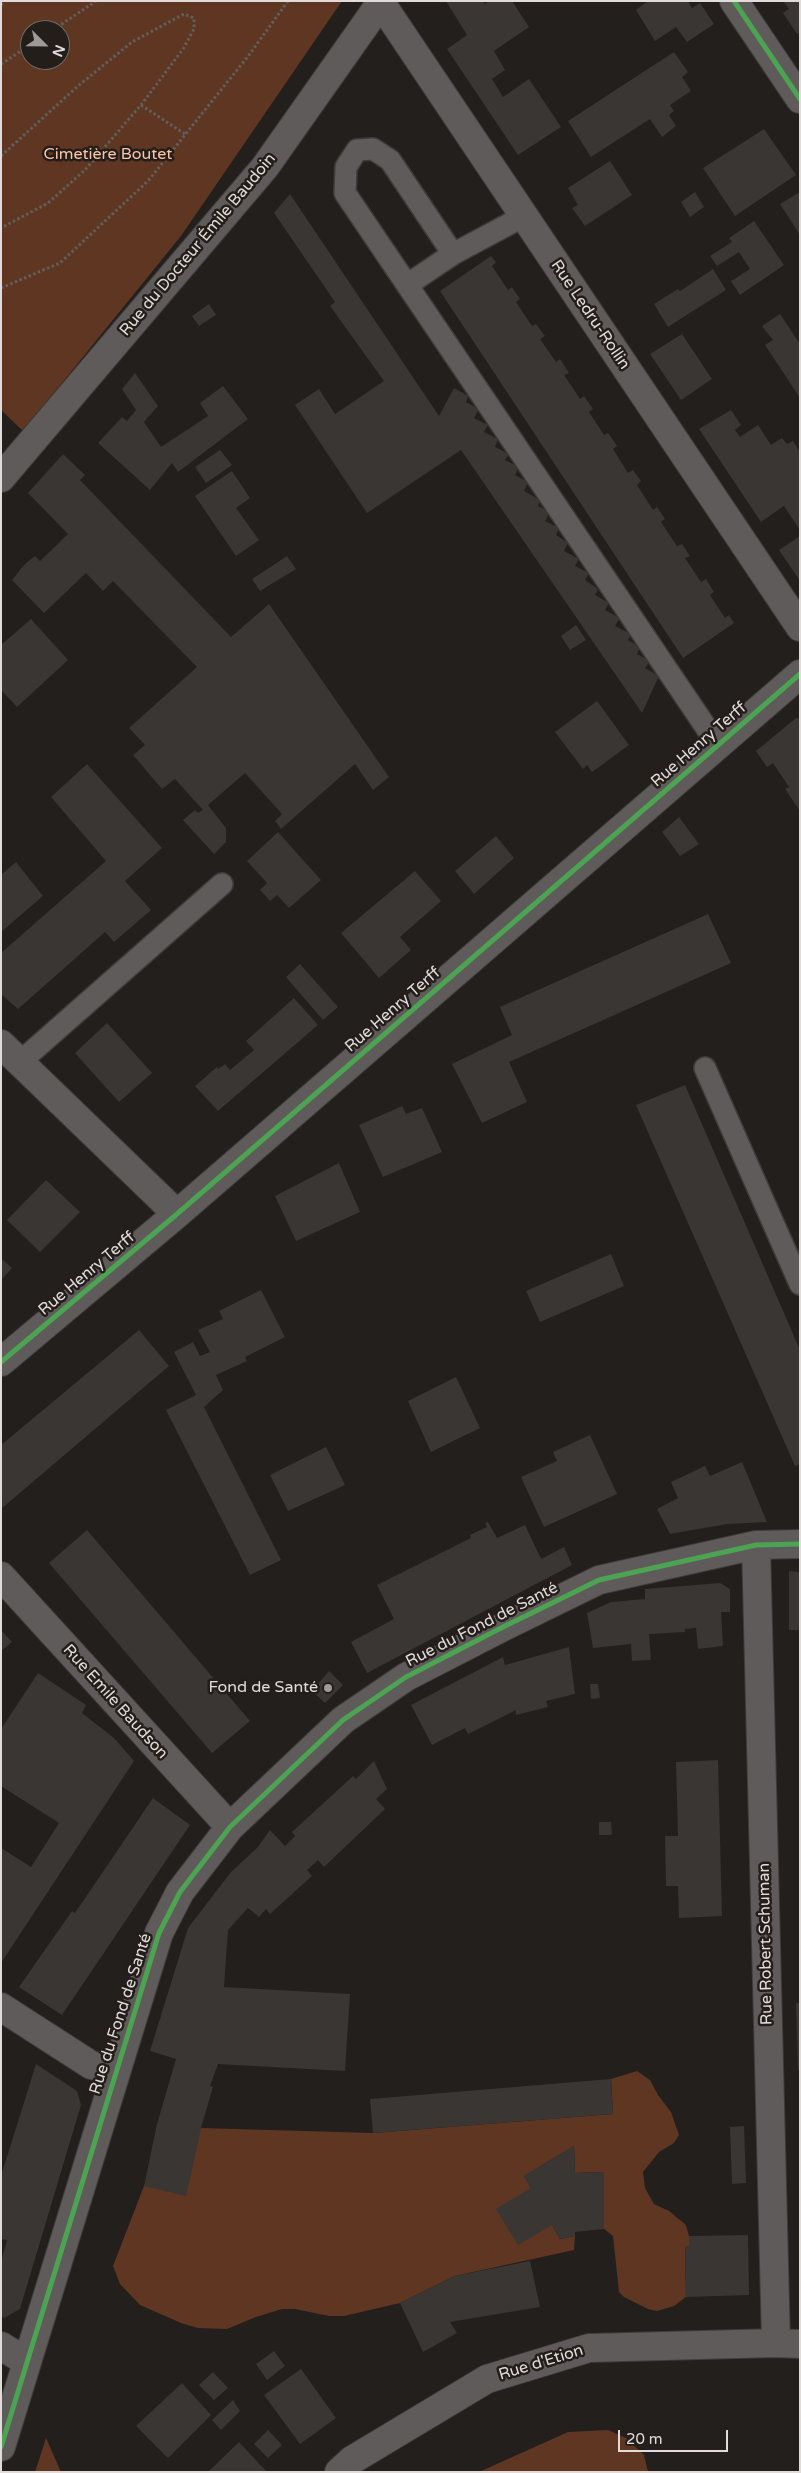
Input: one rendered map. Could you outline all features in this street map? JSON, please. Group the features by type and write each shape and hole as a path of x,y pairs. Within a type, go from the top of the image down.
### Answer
{"street":[{"path":"734,1 800,98"},
{"name":"Rue Ledru-Rollin","path":"381,2 800,627"},
{"name":"Rue du Docteur Émile Baudoin","path":"1,478 265,167 381,2"},
{"name":"Rue Henry Terff","path":"1,1362 178,1214 800,674"},
{"path":"11,1053 178,1214"},
{"name":"Rue du Fond de Santé","path":"1,2447 159,1933 180,1892 230,1827 343,1720 406,1678 504,1626 599,1580 756,1545 800,1544"},
{"name":"Rue Robert Schuman","path":"756,1545 788,2344"},
{"name":"Rue Emile Baudson","path":"1,1576 230,1827"},
{"path":"1,2007 91,2065 116,2071"},
{"name":"Rue d'Etion","path":"339,2472 352,2460 487,2379 589,2348 788,2344"},
{"path":"1,2346 27,2362"}],"lane":[{"path":"452,254 390,160 373,149 357,150 346,167 345,193 718,745"},
{"path":"407,285 452,254 524,216"},
{"path":"11,1053 222,884"},
{"path":"705,1068 800,1284"}],"path":[{"path":"1,5 4,1"},
{"path":"68,20 96,1"},
{"path":"1,288 60,263 148,181 249,55 288,1"},
{"path":"1,156 78,86 132,42 184,14 194,18 194,29 183,49 141,106 85,170 48,203 1,228"},
{"path":"1,64 20,52"},
{"path":"141,106 185,134"}],"green space":[{"name":"Cimetière Boutet","path":"1,1 342,1 181,236 23,431 1,410"},
{"path":"637,2071 650,2080 658,2095 671,2112 679,2135 674,2143 659,2152 643,2172 645,2188 654,2204 669,2211 686,2225 689,2236 689,2246 685,2247 686,2297 674,2306 657,2311 648,2309 624,2297 619,2292 613,2236 604,2229 604,2172 575,2173 574,2146 524,2176 560,2239 575,2236 574,2250 455,2276 400,2303 344,2316 329,2316 295,2309 282,2309 227,2329 198,2328 181,2323 140,2305 120,2284 113,2266 144,2186 201,2128 373,2133 613,2114 611,2079"},
{"path":"608,2430 626,2438 644,2455 648,2472 479,2472 568,2432"},
{"path":"46,2438 61,2472 35,2472"}],"building":[{"path":"446,1 483,1 485,4 489,1 512,1 529,27 494,51 505,70 492,79 503,97 529,79 561,127 518,155 447,49 467,35"},
{"path":"648,1 688,1 692,8 700,3 714,24 687,42 676,27 655,41 636,10"},
{"path":"783,1 800,1 800,32 797,34 783,13 789,9"},
{"path":"674,52 688,72 682,77 691,91 670,105 674,111 669,115 676,126 662,137 650,119 591,157 568,121"},
{"path":"764,129 796,175 735,216 703,168"},
{"path":"610,161 632,195 585,226 572,208 578,205 568,188"},
{"path":"695,192 704,207 690,217 681,202"},
{"path":"800,192 800,235 780,204"},
{"path":"290,194 439,416 454,388 468,396 466,402 479,409 474,418 488,425 484,432 498,439 495,447 509,454 505,460 519,467 515,475 528,482 524,491 540,500 538,506 550,512 545,521 559,528 556,535 568,543 564,551 579,559 575,566 589,573 585,580 598,589 595,595 609,603 605,610 620,618 615,626 631,634 628,640 640,647 637,654 650,661 645,668 659,676 642,713 461,450 367,513 295,405 319,389 335,414 384,381 330,306 335,302 274,213"},
{"path":"754,221 784,265 740,295 731,281 750,269 739,252 717,266 710,256 732,242 729,238"},
{"path":"491,256 496,262 492,266 508,290 512,287 520,299 516,302 532,326 536,324 545,336 540,339 556,362 560,359 569,373 564,375 580,399 584,396 593,409 589,412 604,435 608,433 617,446 613,449 628,473 633,470 641,481 637,485 653,510 657,507 665,519 661,522 677,546 682,544 690,556 685,558 701,582 706,579 714,592 710,595 725,618 729,615 734,623 683,658 440,291"},
{"path":"713,269 726,290 668,327 654,304 678,289 680,291"},
{"path":"209,304 216,315 199,326 192,316"},
{"path":"780,314 800,344 800,398 765,345 773,340 762,326"},
{"path":"682,334 712,379 681,400 650,354"},
{"path":"135,373 158,406 144,422 161,447 208,416 200,403 223,386 248,419 178,472 172,463 150,490 98,443 122,417 127,421 136,410 122,389"},
{"path":"731,410 741,425 735,430 740,437 758,425 771,445 782,438 787,444 793,441 800,452 800,530 784,506 761,522 699,429"},
{"path":"220,450 232,465 206,483 195,467"},
{"path":"63,454 85,475 80,480 231,637 269,604 389,777 373,790 355,764 281,829 275,821 282,814 245,773 208,805 226,828 226,842 214,854 183,820 195,810 198,813 203,810 175,779 162,789 133,755 145,745 129,728 197,667 113,581 103,591 86,573 44,613 12,580 24,565 35,556 40,561 68,534 28,493"},
{"path":"232,471 250,498 236,508 259,540 236,556 195,496"},
{"path":"800,536 800,581 779,550"},
{"path":"287,556 296,569 260,591 252,579"},
{"path":"31,619 68,660 17,707 1,690 1,645"},
{"path":"576,625 586,640 570,650 561,636"},
{"path":"597,701 629,745 592,772 587,765 583,769 555,732"},
{"path":"796,718 800,718 800,811 785,789 789,787 773,763 767,767 756,751"},
{"path":"87,764 162,848 125,881 151,910 114,942 105,932 18,1009 1,994 1,953 106,861 51,797"},
{"path":"679,817 699,844 680,856 662,832"},
{"path":"278,832 321,880 289,908 277,895 270,901 260,890 267,883 247,861"},
{"path":"496,836 514,858 474,894 455,871"},
{"path":"16,862 43,896 1,932 1,875"},
{"path":"415,871 441,901 400,937 411,950 379,978 341,933"},
{"path":"708,914 731,963 509,1062 527,1102 482,1123 452,1064 512,1035 500,1007"},
{"path":"300,964 338,1007 323,1020 286,977"},
{"path":"294,998 318,1025 218,1111 195,1086 217,1067 218,1069 225,1064 230,1070 254,1050 246,1041"},
{"path":"107,1023 152,1073 119,1102 75,1053"},
{"path":"685,1085 800,1350 800,1464 795,1466 636,1105"},
{"path":"402,1106 406,1114 422,1108 442,1152 383,1177 359,1125"},
{"path":"339,1163 360,1212 296,1241 275,1196"},
{"path":"46,1180 80,1212 40,1252 7,1220"},
{"path":"611,1254 624,1286 540,1322 526,1291"},
{"path":"1,1258 12,1268 1,1280"},
{"path":"261,1290 285,1337 245,1357 247,1361 216,1375 223,1390 204,1407 281,1560 250,1575 166,1410 196,1395 174,1352 193,1342 200,1356 210,1352 198,1330 223,1319 219,1311"},
{"path":"139,1330 169,1366 1,1509 1,1445"},
{"path":"456,1377 480,1428 431,1452 408,1401"},
{"path":"590,1435 617,1494 544,1527 521,1477 557,1461 553,1452"},
{"path":"326,1447 345,1485 288,1511 270,1475"},
{"path":"742,1462 767,1522 727,1524 670,1534 657,1509 678,1498 671,1482 705,1466 710,1476"},
{"path":"488,1522 497,1538 525,1525 541,1559 564,1547 572,1565 367,1673 351,1642 394,1619 377,1585 471,1538 470,1535 487,1527 485,1523"},
{"path":"87,1530 250,1721 212,1753 49,1563"},
{"path":"789,1571 800,1572 800,1630 789,1630"},
{"path":"720,1583 730,1589 730,1612 721,1612 723,1646 698,1649 696,1628 685,1629 685,1632 649,1634 651,1660 632,1661 631,1644 593,1648 587,1613 611,1602 645,1599 645,1589"},
{"path":"1,1630 12,1642 1,1651"},
{"path":"569,1647 575,1694 546,1701 548,1707 516,1715 516,1710 468,1734 465,1728 432,1745 411,1705 503,1657 505,1665"},
{"name":"Fond de Santé","path":"329,1671 343,1685 325,1703 312,1691"},
{"path":"38,1673 86,1705 82,1713 114,1738 134,1761 1,1963 1,1848 31,1867 59,1823 1,1786 1,1729"},
{"path":"590,1684 598,1684 600,1698 591,1699"},
{"path":"718,1760 722,1916 679,1918 678,1886 666,1886 665,1836 678,1836 676,1762"},
{"path":"374,1761 387,1789 376,1799 385,1809 324,1867 318,1860 307,1870 312,1876 270,1914 266,1909 259,1917 248,1908 228,1930 224,1987 350,1994 345,2071 218,2064 210,2086 213,2087 201,2128 186,2196 144,2186 157,2124 176,2059 150,2051 188,1928 231,1872 257,1848 270,1830 285,1846 295,1836 292,1832 353,1776 356,1779"},
{"path":"153,1798 190,1825 62,2015 19,1987 72,1911 75,1913"},
{"path":"599,1822 611,1822 612,1835 599,1835"},
{"path":"796,2003 800,2003 800,2070 798,2070"},
{"path":"36,2064 77,2091 81,2105 20,2309 4,2318 1,2316 1,2262 7,2240 1,2239 1,2176"},
{"path":"611,2079 613,2114 373,2133 370,2099"},
{"path":"744,2126 746,2183 732,2184 730,2127"},
{"path":"574,2146 575,2173 604,2172 604,2229 575,2232 575,2236 560,2239 552,2225 518,2245 496,2209 531,2188 524,2176"},
{"path":"748,2235 749,2295 686,2297 685,2246 689,2246 689,2236"},
{"path":"530,2261 540,2307 450,2322 457,2333 423,2352 400,2303 455,2276"},
{"path":"274,2351 285,2366 267,2380 256,2364"},
{"path":"301,2369 336,2418 300,2444 264,2395"},
{"path":"213,2372 228,2388 214,2400 199,2385"},
{"path":"182,2383 211,2415 168,2458 136,2426"},
{"path":"233,2400 240,2411 221,2430 212,2420"},
{"path":"268,2430 282,2445 268,2458 254,2444"},
{"path":"239,2442 267,2472 208,2472"}],"cycle path":[{"path":"734,1 800,99"},
{"path":"1,1362 177,1214 800,674"},
{"path":"1,2447 159,1933 180,1892 230,1827 343,1720 406,1677 503,1627 599,1580 756,1545 800,1544"}],"place":[{"name":"Fond de Santé","path":"328,1688"}]}
